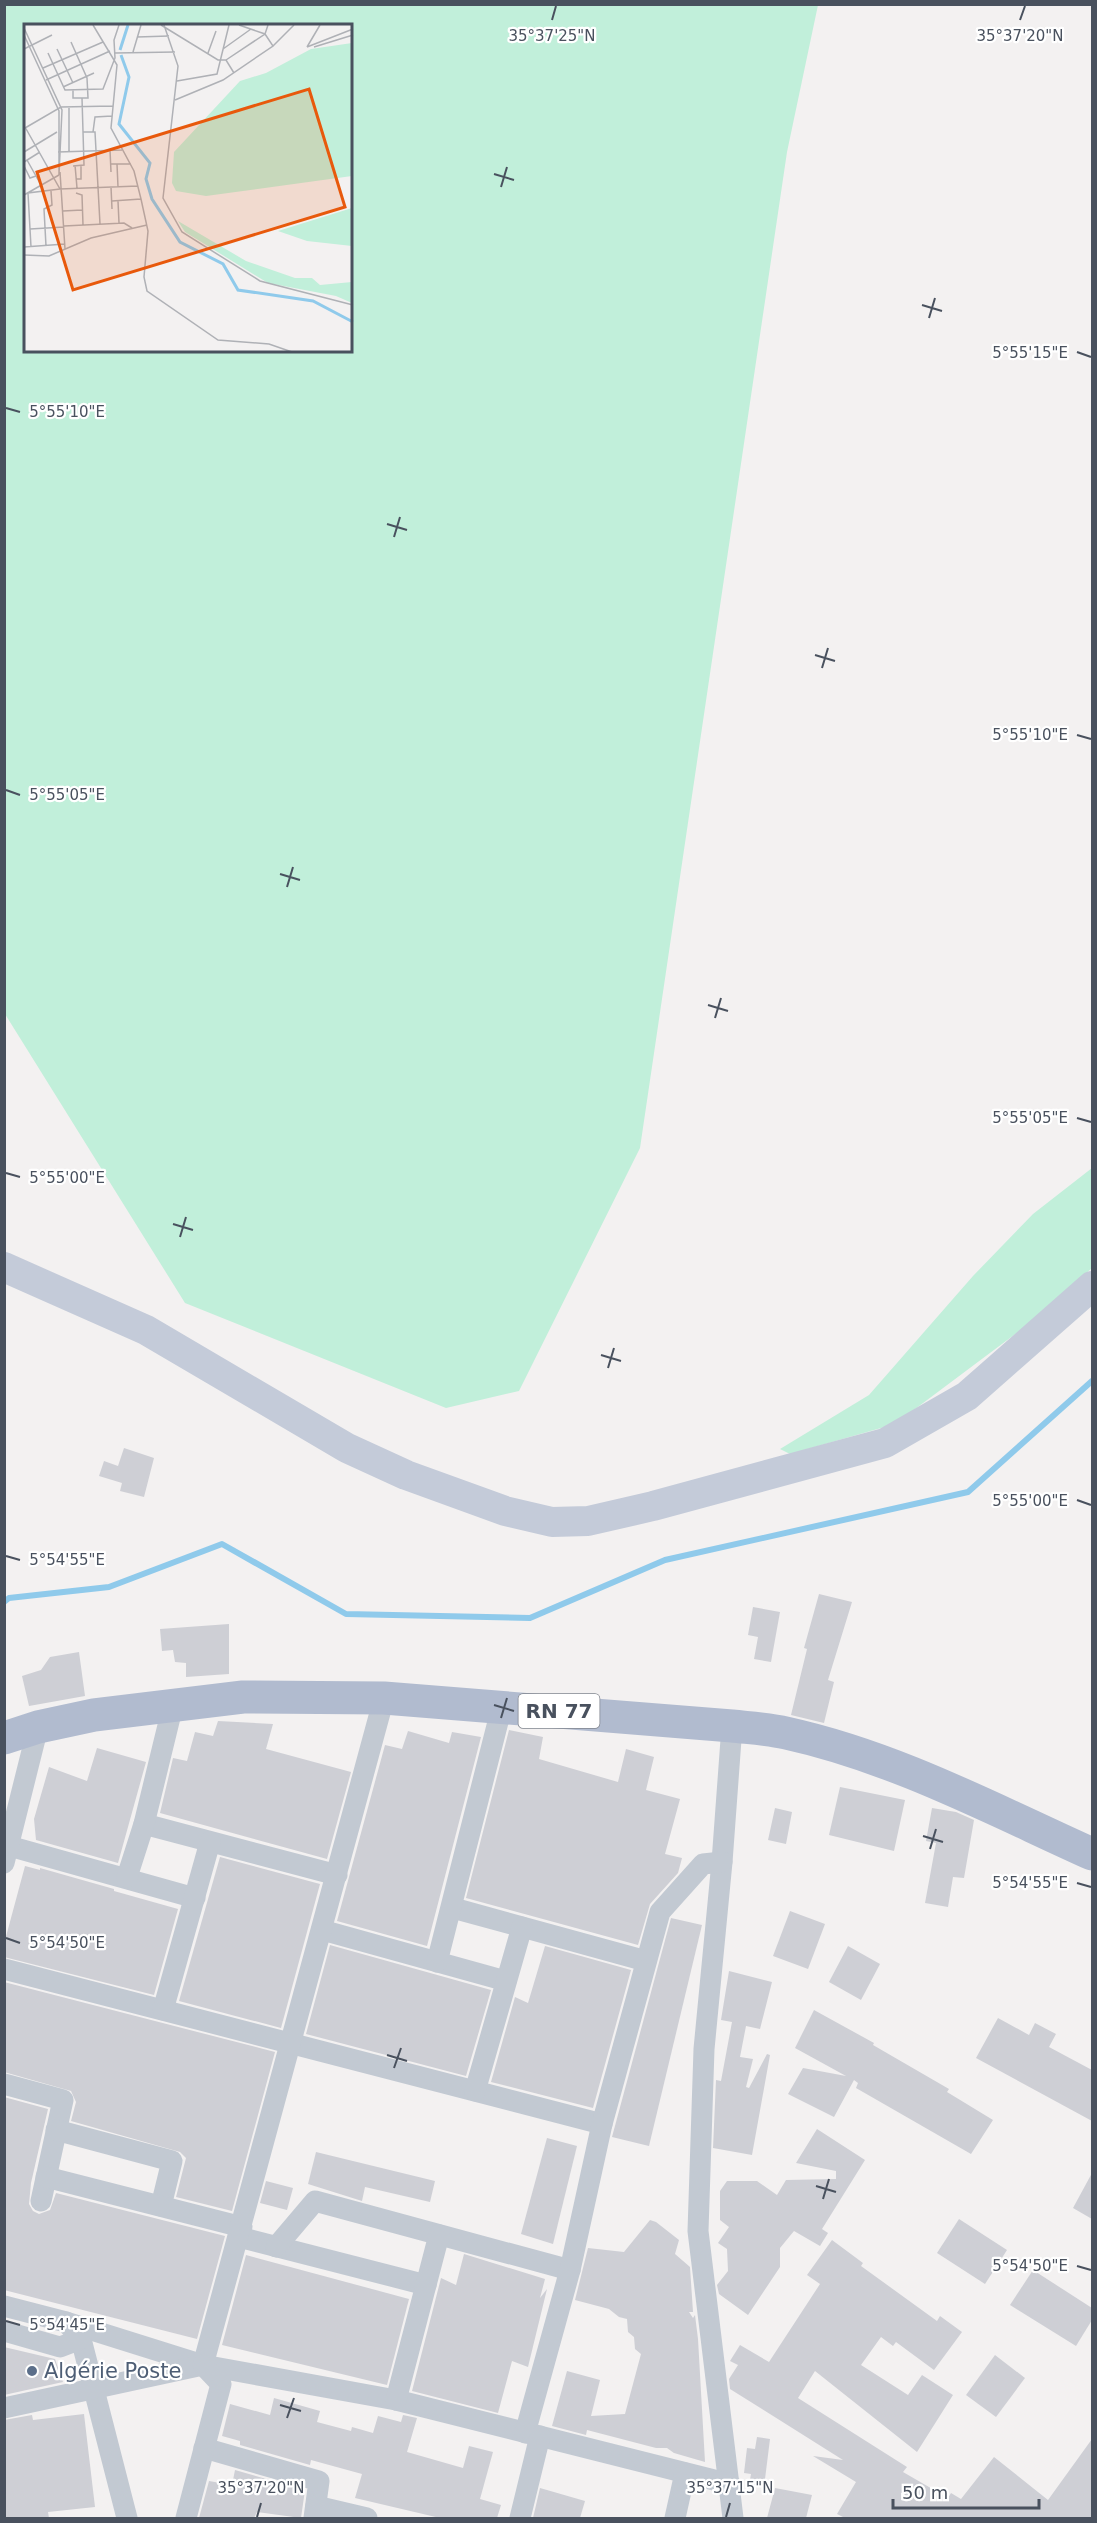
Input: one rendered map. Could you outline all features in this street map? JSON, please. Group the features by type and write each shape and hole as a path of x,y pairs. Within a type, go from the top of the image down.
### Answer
{"main road":[{"path":"4,1267 146,1330 347,1448 406,1475 494,1507 552,1522 588,1521 642,1509 885,1443 967,1396 1092,1286"},
{"name":"RN 77","path":"4,1738 38,1727 94,1715 243,1697 384,1698 732,1726 785,1733 876,1758 964,1793 1092,1854"}],"street":[{"path":"203,2365 241,2232 384,1698"},
{"path":"127,1877 144,1824 173,1705"},
{"path":"437,1962 453,1908 502,1706"},
{"path":"732,1726 704,2049 698,2231 733,2518"},
{"path":"38,1727 7,1854 127,1877 195,1898"},
{"path":"144,1824 337,1875"},
{"path":"163,2010 210,1842"},
{"path":"520,2518 532,2434 602,2124 660,1912 703,1864 722,1862"},
{"path":"453,1908 646,1961"},
{"path":"475,2091 522,1927"},
{"path":"322,1930 507,1981"},
{"path":"4,1969 602,2124"},
{"path":"4,2084 63,2100 41,2201"},
{"path":"56,2130 172,2161 161,2206"},
{"path":"46,2177 161,2206 241,2232 276,2247 426,2285"},
{"path":"276,2247 315,2201 570,2270"},
{"path":"396,2400 439,2235"},
{"path":"4,2306 66,2322 203,2365 396,2400 730,2484"},
{"path":"66,2322 81,2339 127,2518"},
{"path":"4,2331 60,2347 81,2339"},
{"path":"4,2408 203,2365"},
{"path":"186,2518 221,2384 203,2365"},
{"path":"204,2448 319,2481 315,2512 367,2518"},
{"path":"675,2518 685,2473"}],"green space":[{"path":"4,5 818,5 787,152 640,1148 519,1391 446,1408 185,1303 5,1014"},
{"path":"1092,1168 1092,1268 1034,1320 895,1424 790,1454 780,1449 869,1395 973,1276 1033,1214"}],"building":[{"path":"124,1448 154,1458 144,1497 120,1491 122,1483 99,1476 104,1461 118,1466"},
{"path":"819,1594 852,1602 828,1680 834,1682 824,1723 791,1715 807,1649 804,1648"},
{"path":"753,1607 780,1612 771,1662 754,1659 758,1637 748,1635"},
{"path":"229,1624 229,1674 186,1677 186,1663 175,1662 173,1650 162,1651 160,1629"},
{"path":"79,1652 85,1696 29,1706 22,1676 41,1670 50,1657"},
{"path":"218,1721 273,1724 266,1749 351,1772 327,1859 160,1813 173,1758 187,1761 195,1732 213,1736"},
{"path":"509,1730 543,1737 539,1759 618,1782 626,1749 654,1757 646,1790 680,1799 665,1854 682,1858 678,1873 650,1904 638,1945 466,1898"},
{"path":"408,1731 449,1743 452,1732 481,1737 427,1946 337,1921 385,1745 402,1749"},
{"path":"97,1748 146,1762 118,1863 36,1840 34,1819 49,1767 87,1781"},
{"path":"840,1787 905,1800 894,1851 829,1835"},
{"path":"775,1808 792,1812 786,1844 768,1840"},
{"path":"932,1808 956,1812 974,1820 964,1878 953,1877 948,1907 925,1903 936,1843 926,1841"},
{"path":"220,1857 320,1884 281,2028 179,2001"},
{"path":"25,1866 40,1870 40,1868 178,1909 154,1995 4,1957 4,1944"},
{"path":"790,1911 825,1924 808,1969 773,1956"},
{"path":"671,1918 702,1925 649,2146 612,2137"},
{"path":"330,1945 491,1990 466,2076 306,2034"},
{"path":"545,1946 631,1970 593,2108 491,2082 515,1997 528,2003"},
{"path":"848,1946 880,1964 861,2000 829,1982"},
{"path":"729,1971 772,1982 760,2029 746,2026 740,2057 753,2059 746,2087 749,2088 767,2054 770,2055 752,2155 713,2148 716,2080 721,2081 732,2022 721,2020"},
{"path":"4,1982 275,2052 232,2211 176,2197 186,2158 180,2152 71,2121 76,2102 71,2091 4,2072"},
{"path":"814,2010 874,2043 873,2045 949,2089 947,2092 993,2120 971,2154 856,2088 858,2083 854,2080 834,2117 788,2094 803,2068 846,2076 795,2048"},
{"path":"998,2018 1029,2035 1035,2023 1056,2034 1049,2047 1092,2070 1092,2121 976,2058"},
{"path":"4,2097 48,2109 31,2183 29,2204 33,2211 39,2214 50,2210 56,2193 225,2236 197,2339 4,2290"},
{"path":"817,2129 865,2160 822,2229 828,2233 820,2246 794,2231 780,2248 780,2267 748,2315 719,2294 717,2285 728,2271 727,2249 718,2243 729,2227 720,2220 720,2191 727,2181 757,2181 777,2195 786,2180 836,2179 836,2171 796,2163"},
{"path":"547,2138 577,2146 553,2244 521,2234"},
{"path":"316,2152 435,2181 430,2202 365,2187 362,2201 308,2184"},
{"path":"1092,2173 1092,2219 1073,2208"},
{"path":"266,2181 293,2188 287,2210 260,2203"},
{"path":"959,2219 1007,2250 985,2284 937,2253"},
{"path":"650,2220 679,2240 675,2254 690,2267 693,2312 689,2312 693,2318 695,2315 698,2339 705,2462 674,2453 667,2448 656,2448 587,2430 586,2435 552,2426 567,2371 600,2380 591,2416 625,2414 641,2354 635,2349 634,2337 628,2332 627,2319 619,2317 609,2309 575,2300 588,2248 624,2252"},
{"path":"832,2240 863,2263 861,2266 937,2321 940,2316 962,2332 934,2370 896,2342 893,2346 881,2337 861,2365 908,2395 922,2375 953,2395 917,2452 815,2371 798,2398 907,2467 903,2472 948,2498 951,2493 961,2499 994,2457 1048,2500 1092,2439 1092,2518 845,2518 837,2514 856,2482 813,2456 843,2460 730,2389 729,2379 738,2365 730,2361 740,2345 769,2362 820,2284 807,2275"},
{"path":"464,2254 545,2279 540,2298 547,2289 528,2367 512,2361 498,2413 412,2391 441,2278 456,2285"},
{"path":"246,2255 409,2299 387,2385 222,2345"},
{"path":"1033,2270 1092,2308 1092,2320 1076,2346 1010,2305"},
{"name":"Algérie Poste","path":"4,2347 55,2359 63,2382 4,2395"},
{"path":"995,2355 1025,2378 996,2417 966,2395"},
{"path":"274,2398 320,2411 317,2422 351,2431 352,2427 373,2433 378,2416 401,2422 403,2415 417,2418 407,2452 463,2468 469,2446 493,2452 480,2499 501,2505 497,2518 440,2518 355,2498 362,2474 311,2460 310,2465 240,2445 240,2441 222,2436 230,2404 270,2415"},
{"path":"84,2414 95,2507 48,2512 49,2518 4,2518 4,2420 32,2415 33,2420"},
{"path":"757,2437 770,2439 764,2487 749,2485 751,2474 744,2473 747,2448 755,2449"},
{"path":"235,2470 305,2490 301,2518 257,2512 254,2518 199,2518 209,2481 232,2485"},
{"path":"540,2488 585,2501 580,2518 533,2518"},
{"path":"775,2488 812,2495 806,2518 767,2518"}],"waterway":[{"path":"4,1602 9,1598 109,1587 222,1544 346,1614 530,1618 665,1560 968,1492 1092,1381"}],"place":[{"name":"Algérie Poste","path":"32,2371"}]}
